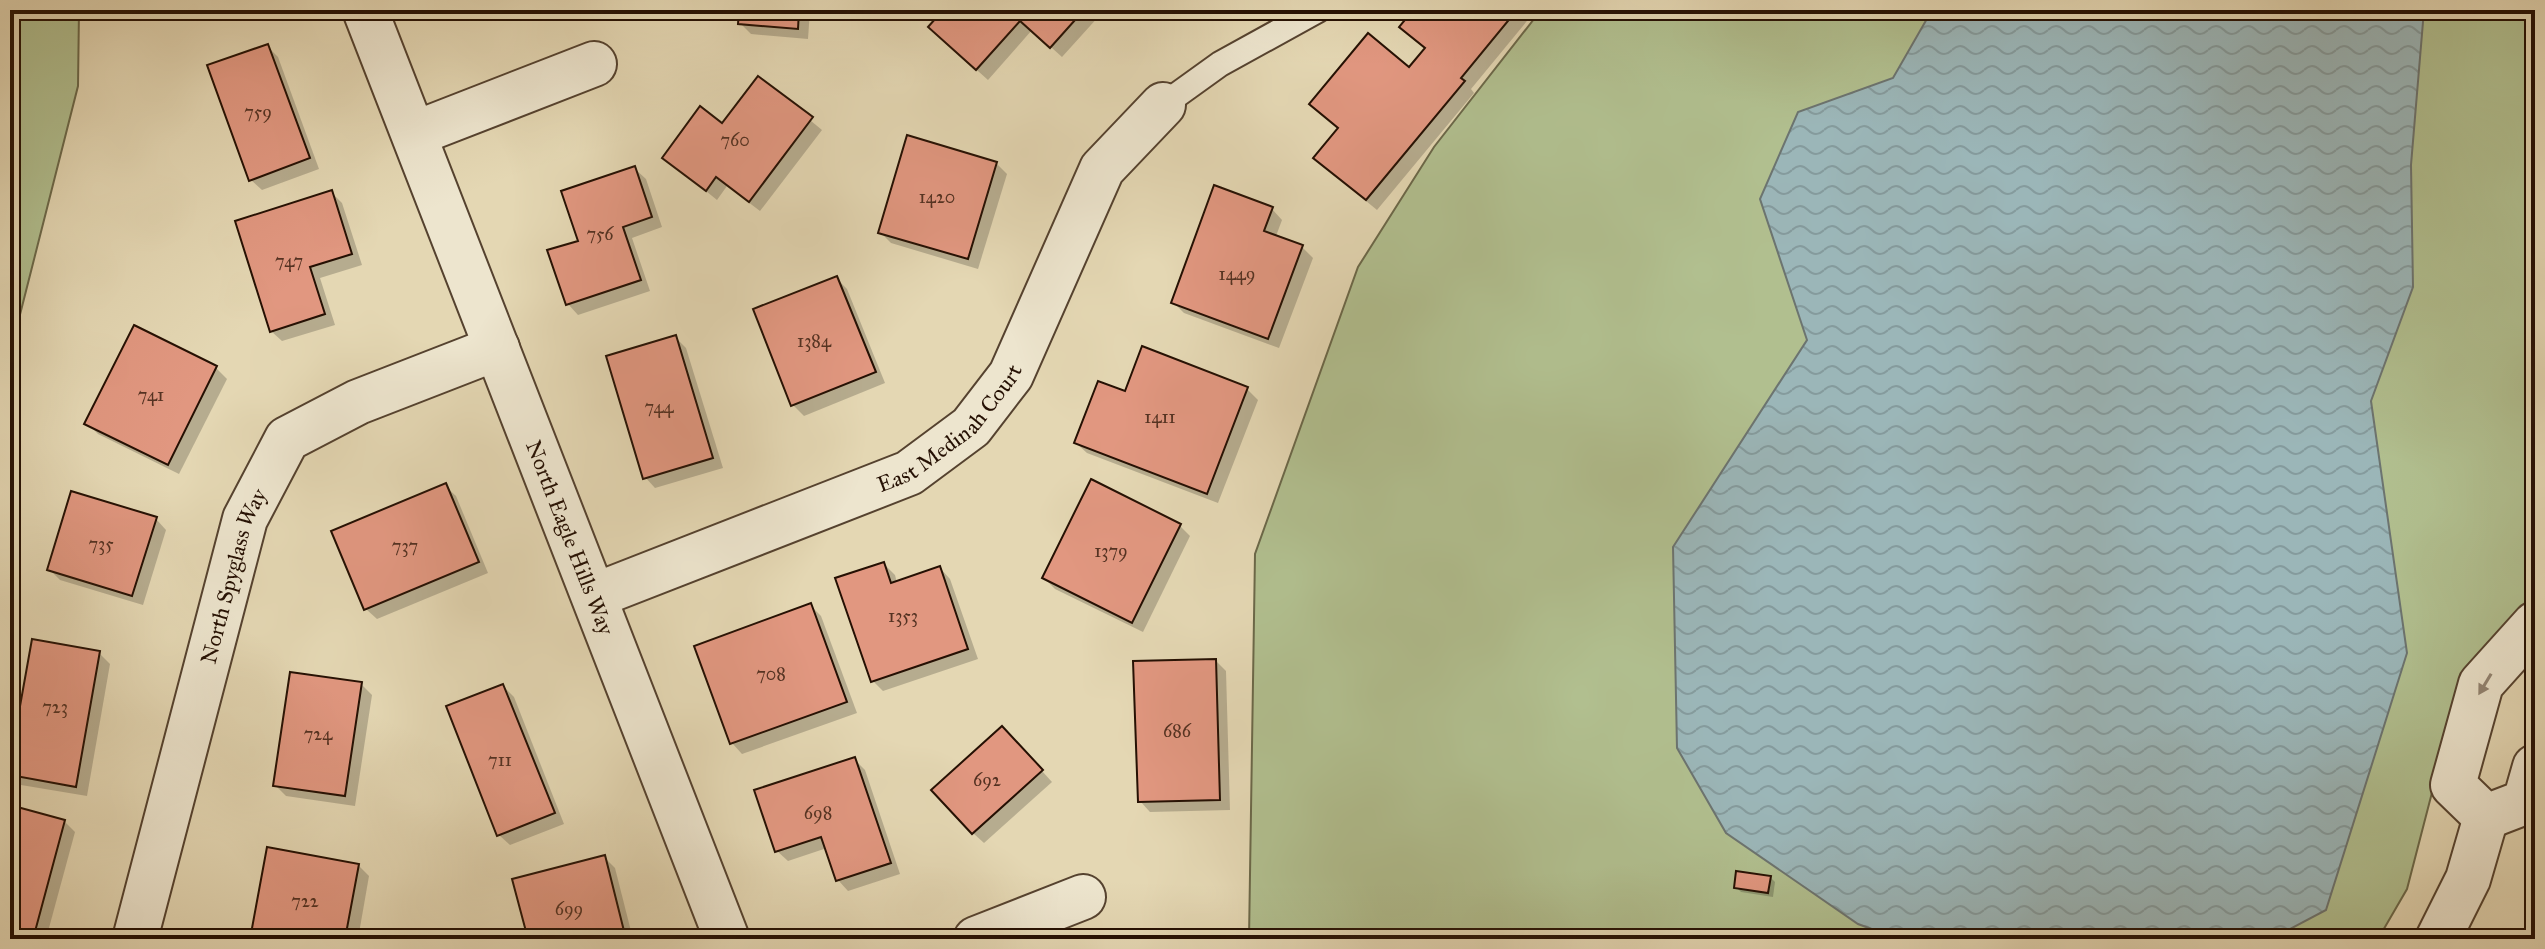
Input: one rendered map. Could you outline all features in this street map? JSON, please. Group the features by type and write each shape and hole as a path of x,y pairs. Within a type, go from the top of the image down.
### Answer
{"street":[{"name":"North Eagle Hills Way","path":"365,10 727,939"},
{"path":"414,134 594,64"},
{"name":"East Medinah Court","path":"594,596 909,473 971,427 1011,375 1102,169 1163,105"},
{"name":"North Spyglass Way","path":"135,939 245,519 287,439 358,402 497,348"},
{"path":"2486,817 2453,785 2481,684 2535,624"},
{"path":"2486,817 2525,802 2535,767"},
{"path":"2438,939 2468,879 2486,817"},
{"path":"976,939 1083,897"}],"lane":[{"path":"1163,105 1220,64 1318,10"}],"green space":[{"path":"10,10 79,10 78,86 10,354"},
{"path":"1541,10 2535,10 2535,597 2501,629 2456,700 2407,889 2378,939 1249,939 1255,554 1358,267 1434,147"}],"water":[{"path":"1932,10 2424,10 2411,165 2413,287 2371,401 2407,653 2326,910 2271,939 1899,939 1858,924 1726,833 1677,748 1673,547 1807,340 1760,199 1798,112 1893,78"}],"building":[{"path":"739,10 799,10 798,29 738,24"},
{"path":"943,10 1084,10 1050,48 1020,21 976,70 928,27"},
{"path":"1413,10 1517,10 1461,78 1465,81 1366,200 1313,158 1338,128 1309,104 1368,33 1409,67 1425,48 1399,27"},
{"path":"268,44 310,158 249,181 207,65"},
{"path":"758,76 813,117 749,202 716,177 706,191 662,158 700,106 722,123"},
{"path":"907,135 997,162 968,259 878,233"},
{"path":"635,166 652,217 623,227 641,280 566,305 547,250 578,241 561,191"},
{"path":"1214,185 1273,207 1264,231 1303,245 1268,339 1171,303"},
{"path":"332,190 352,254 310,267 325,314 270,332 235,221"},
{"path":"837,276 876,372 791,406 753,309"},
{"path":"134,325 217,366 168,465 84,424"},
{"path":"676,335 713,458 643,479 606,356"},
{"path":"1142,346 1248,387 1207,494 1074,443 1098,381 1125,391"},
{"path":"1091,479 1181,524 1132,623 1042,578"},
{"path":"446,483 479,562 364,610 331,531"},
{"path":"71,491 157,517 132,596 47,570"},
{"path":"884,562 891,583 940,566 968,649 871,682 835,578"},
{"path":"811,603 847,702 730,744 694,646"},
{"path":"32,639 100,651 76,787 10,775"},
{"path":"1216,659 1220,800 1138,802 1133,661"},
{"path":"290,672 362,682 345,796 273,786"},
{"path":"503,684 555,813 497,836 446,706"},
{"path":"1002,726 1043,770 972,834 931,790"},
{"path":"855,757 891,863 836,881 821,837 775,852 754,790"},
{"path":"10,805 65,820 33,939 10,939"},
{"path":"267,847 359,864 345,939 250,939"},
{"path":"605,855 626,939 528,939 512,879"},
{"path":"1736,871 1771,876 1768,893 1734,888"}]}
